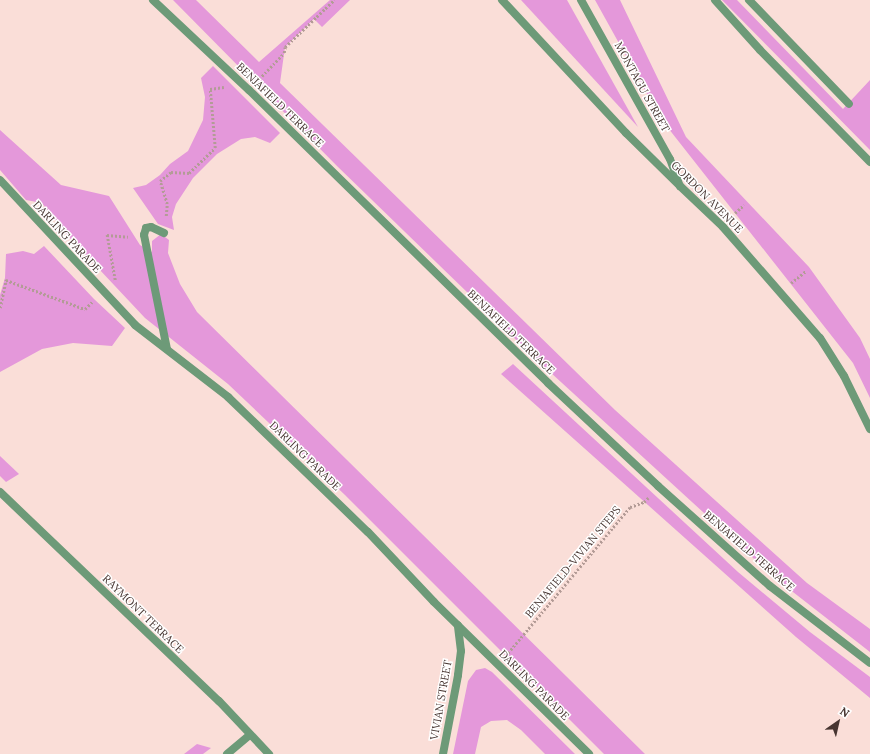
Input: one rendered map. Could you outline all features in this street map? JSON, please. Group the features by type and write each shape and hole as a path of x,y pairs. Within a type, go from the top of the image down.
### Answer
{"street":[{"name":"BENJAFIELD TERRACE","path":"152,0 249,90 548,384 658,486 770,586 870,663"},
{"name":"GORDON AVENUE","path":"502,0 626,133 728,233 820,338 844,376 870,429"},
{"name":"MONTAGU STREET","path":"581,0 670,159 680,186"},
{"path":"715,0 760,50 870,162"},
{"path":"749,0 849,104"},
{"name":"DARLING PARADE","path":"0,180 135,325 228,397 368,532 458,625 589,754"},
{"path":"164,233 151,227 146,228 144,236 167,349"},
{"name":"RAYMONT TERRACE","path":"0,492 213,696 268,754"},
{"name":"VIVIAN STREET","path":"443,754 461,651 458,625"},
{"path":"227,754 250,735"}],"path":[{"path":"255,84 284,53 285,47 334,0"},
{"path":"164,233 167,204 160,181 171,172 189,173 215,148 210,89 221,89 227,86"},
{"path":"735,213 744,205"},
{"path":"102,291 116,279 107,235 137,238 144,236"},
{"path":"0,308 6,280 85,309"},
{"name":"BENJAFIELD-VIVIAN STEPS","path":"505,656 630,507 644,502 658,486"}],"shaded area":[{"path":"173,0 196,0 259,62 330,0 350,0 322,27 314,19 285,47 280,83 615,410 807,583 870,629 870,652 775,578 538,361 337,166"},
{"path":"521,0 567,0 638,127"},
{"path":"595,0 620,0 686,137 809,267 860,338 870,359 870,398 853,363 661,119"},
{"path":"722,0 737,0 843,109 870,80 870,150"},
{"path":"213,66 280,133 270,143 255,137 241,139 217,154 193,178 176,204 172,217 174,230 158,224 133,188 146,185 160,175 170,164 188,151 203,120 205,97 201,78"},
{"path":"0,130 61,185 109,196 140,245 152,252 152,241 161,234 169,240 168,253 180,284 197,312 645,754 604,754 345,495 228,384 145,318 68,236 42,203 26,200 0,170"},
{"path":"44,246 94,299 125,328 112,346 73,343 42,349 0,372 0,295 5,278 6,254 23,251 34,254"},
{"path":"513,364 738,572 810,632 870,677 870,698 796,637 501,374"},
{"path":"0,456 19,474 6,482 0,476"},
{"path":"485,668 492,672 575,754 545,754 521,730 507,720 491,721 481,727 475,754 453,754 468,681 476,670"},
{"path":"197,744 211,748 203,754 184,754"}]}
